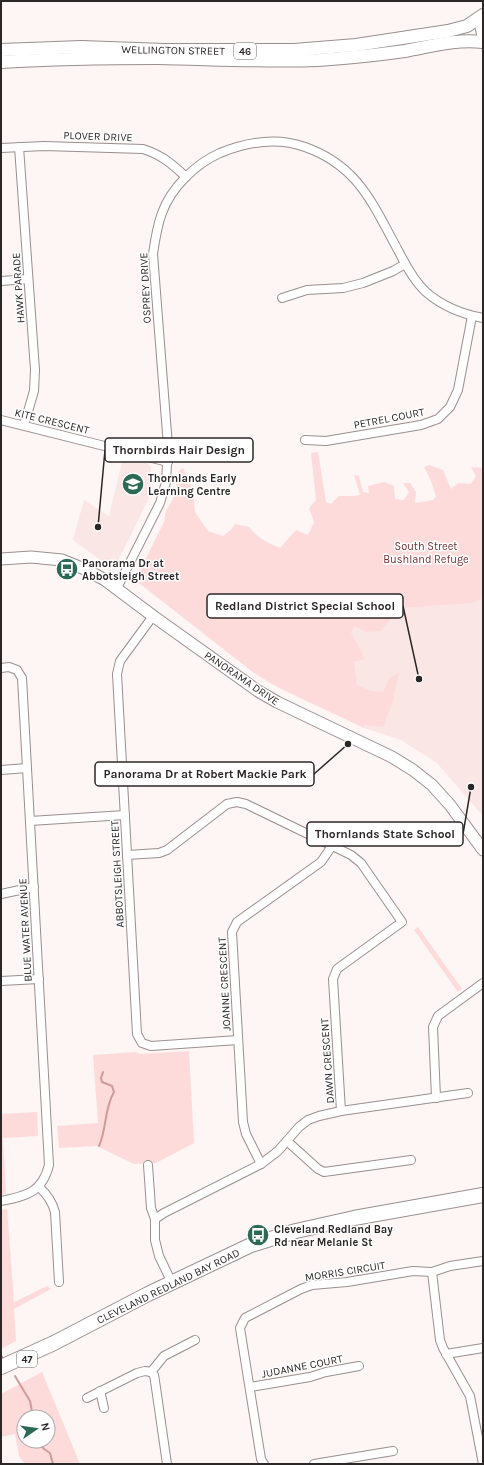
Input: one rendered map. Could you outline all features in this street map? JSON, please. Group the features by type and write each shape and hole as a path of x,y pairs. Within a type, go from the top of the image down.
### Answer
{"highway":[{"name":"CLEVELAND REDLAND BAY ROAD","path":"1,1367 54,1343 251,1245 296,1231 354,1218 479,1196"},
{"name":"CLEVELAND REDLAND BAY ROAD","path":"1,1376 54,1343"}],"main road":[{"name":"WELLINGTON STREET","path":"483,16 481,25 483,34"},
{"name":"WELLINGTON STREET","path":"1,50 81,47 225,51 328,48 448,31 467,26 483,16"},
{"name":"WELLINGTON STREET","path":"1,62 158,58 296,61 352,58 407,51 451,42 483,42"}],"street":[{"name":"OSPREY DRIVE","path":"117,588 160,503 166,482 168,462 153,254 156,232 163,211 172,194 186,177 198,166 214,156 234,147 254,143 276,142 297,144 318,152 337,163 353,177 364,191 405,264 426,292 457,311 483,318"},
{"name":"PLOVER DRIVE","path":"1,148 44,146 143,148 166,159 186,177"},
{"name":"HAWK PARADE","path":"19,147 35,370 34,390 24,425"},
{"path":"282,298 307,290 342,288 363,283 393,271 405,264"},
{"path":"1,281 28,279"},
{"name":"PETREL COURT","path":"305,440 326,441 421,425 438,419 450,407 458,390 472,316"},
{"name":"KITE CRESCENT","path":"1,420 168,462"},
{"name":"PANORAMA DRIVE","path":"1,559 31,557 62,560 87,570 117,588 152,616 264,695 392,757 414,770 432,785 450,805 483,850"},
{"name":"ABBOTSLEIGH STREET","path":"152,616 120,661 117,674 137,1034 142,1043 151,1046 238,1040"},
{"name":"BLUE WATER AVENUE","path":"1,668 9,667 17,670 22,678 49,1165 47,1176 39,1187"},
{"path":"1,770 27,768"},
{"path":"127,855 158,853 167,850 228,804 237,802 246,804 332,846"},
{"path":"30,821 125,815"},
{"name":"DAWN CRESCENT","path":"155,1219 261,1164 278,1151 308,1120 341,1111 333,978 337,970 402,922 361,863 351,855 332,846"},
{"name":"JOANNE CRESCENT","path":"261,1164 246,1134 243,1122 232,932 237,922 321,862 332,846"},
{"path":"1,894 34,887"},
{"path":"1,981 39,979"},
{"path":"436,1098 433,1027 438,1016 483,983"},
{"path":"341,1111 468,1093"},
{"path":"287,1141 318,1169 324,1172 411,1160"},
{"path":"148,1165 151,1208 155,1219 155,1240 159,1256 172,1283"},
{"path":"1,1201 25,1196 39,1187 47,1194 55,1212 59,1282"},
{"name":"MORRIS CIRCUIT","path":"264,1464 261,1459 240,1328 245,1318 301,1289 312,1285 347,1282 413,1271 432,1272 450,1266 483,1261"},
{"path":"432,1272 440,1340 446,1354 470,1396 473,1405 483,1464"},
{"path":"151,1372 164,1356 195,1340"},
{"path":"446,1354 483,1348"},
{"name":"JUDANNE COURT","path":"250,1387 310,1377 326,1372 359,1366"},
{"path":"87,1398 137,1373 145,1371 151,1372 154,1375 155,1380 168,1464"},
{"path":"100,1391 104,1408"},
{"path":"314,1464 393,1450"}],"shaded area":[{"path":"123,457 147,463 151,467 149,498 116,565 110,567 73,540 84,500 109,516"},
{"path":"483,595 483,816 437,763 401,740 364,728 347,625 381,631 400,608"}],"green space":[{"name":"South Street Bushland Refuge","path":"318,452 326,502 331,504 339,496 360,495 354,475 359,476 363,492 369,493 368,486 384,482 394,486 395,499 404,500 409,492 403,483 410,483 416,492 415,503 433,500 436,496 424,467 429,465 443,470 451,489 458,483 471,484 476,476 471,467 483,468 483,598 472,603 400,608 381,631 366,632 354,626 351,633 365,659 354,662 357,685 371,691 383,692 389,679 399,672 392,704 383,727 364,725 364,728 279,688 254,673 135,580 164,522 166,511 175,495 178,472 183,468 190,483 194,499 195,512 208,531 223,536 231,530 235,524 249,527 259,537 280,548 296,530 308,535 314,522 309,508 316,500 311,453"},
{"path":"418,927 462,989 458,992 414,930"},
{"path":"189,1051 194,1143 156,1163 134,1164 97,1146 59,1148 57,1126 98,1123 93,1055 135,1052 140,1054"},
{"path":"37,1112 38,1136 3,1138 6,1194 1,1195 1,1114"},
{"path":"7,1209 14,1302 47,1286 51,1289 14,1309 16,1341 1,1349 1,1210"},
{"path":"42,1372 80,1464 25,1464 19,1456 18,1449 56,1449 56,1409 16,1409 16,1440 15,1434 1,1437 1,1394"}],"waterway":[{"path":"99,1146 102,1139 109,1105 114,1092 112,1086 102,1082 101,1078 103,1072"},
{"path":"15,1376 30,1401 32,1409"},
{"path":"44,1449 50,1453 53,1464"}],"place":[{"name":"Thornlands Early Learning Centre","path":"133,484"},
{"name":"Thornbirds Hair Design","path":"98,527"},
{"name":"Panorama Dr at Abbotsleigh Street","path":"67,569"},
{"name":"Redland District Special School","path":"419,679"},
{"name":"Panorama Dr at Robert Mackie Park","path":"348,744"},
{"name":"Thornlands State School","path":"471,787"},
{"name":"Cleveland Redland Bay Rd near Melanie St","path":"258,1235"}]}
